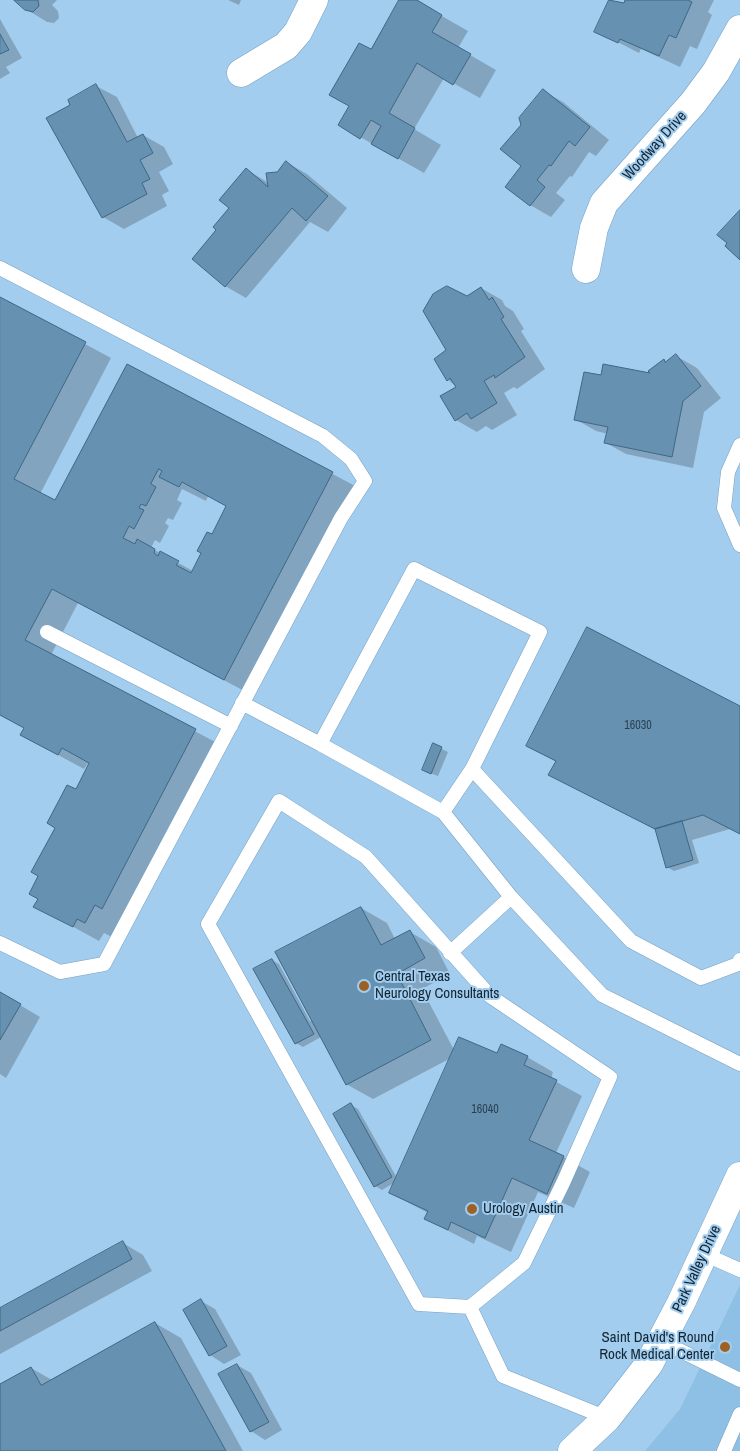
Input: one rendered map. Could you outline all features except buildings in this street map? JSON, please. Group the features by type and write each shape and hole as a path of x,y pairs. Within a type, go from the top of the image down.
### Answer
{"street":[{"path":"241,73 286,46 298,32 314,0"},
{"name":"Woodway Drive","path":"586,269 594,228 604,203 693,103 716,72 740,29"},
{"name":"Park Valley Drive","path":"572,1451 607,1418 649,1364 704,1254 740,1176"}],"lane":[{"path":"0,268 323,436 351,459 365,482 341,518 104,964 60,972 0,943"},
{"path":"740,445 728,472 724,508 740,545"},
{"path":"320,744 414,569 540,632 472,769 443,812"},
{"path":"47,632 231,726"},
{"path":"242,703 443,812 512,897 602,995 740,1064"},
{"path":"472,769 631,941 701,978 738,964 740,960"},
{"path":"279,801 366,857 490,996 610,1077 563,1183 524,1263 470,1307 419,1304 208,924 279,801"},
{"path":"450,953 512,897"},
{"path":"704,1254 740,1270"},
{"path":"470,1307 503,1376 607,1418"},
{"path":"661,1341 740,1380"},
{"path":"724,1451 740,1414"}],"shaded area":[{"name":"Saint David's Round Rock Medical Center","path":"740,1285 740,1451 645,1451 680,1409"}],"place":[{"name":"Central Texas Neurology Consultants","path":"364,986"},
{"name":"Urology Austin","path":"472,1209"},
{"name":"Saint David's Round Rock Medical Center","path":"725,1347"}]}
